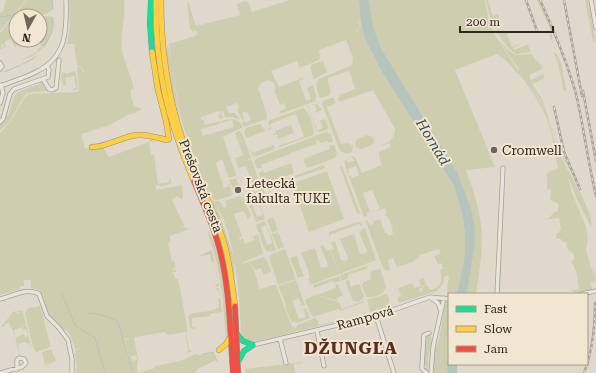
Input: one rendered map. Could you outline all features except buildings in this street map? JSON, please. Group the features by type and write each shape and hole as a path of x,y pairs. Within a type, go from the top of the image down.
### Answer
{"main road":[{"name":"Prešovská cesta","path":"92,147 101,147 108,142 134,136 144,135 167,140 169,139 152,56 151,0"},
{"name":"Prešovská cesta","path":"156,0 158,53 164,94 178,143 210,221 218,245 227,285 233,373"},
{"name":"Prešovská cesta","path":"161,0 163,52 171,101 182,137 212,211 223,243 233,285 238,373"},
{"path":"236,332 243,341 253,346"},
{"path":"231,336 226,344 219,350 227,352 232,359"},
{"path":"238,362 244,351 253,346"}],"street":[{"path":"0,103 3,93 0,85 32,74 47,65 61,48 65,37 67,24 66,0"},
{"path":"591,0 596,28"},
{"path":"43,79 49,89 52,90 56,88 59,60"},
{"path":"0,63 2,66 0,69"},
{"path":"0,122 2,120 10,94 14,89 48,76 49,70 47,65"},
{"path":"497,293 503,168"},
{"path":"0,299 26,292 34,291 39,294 47,316 66,336 72,356 72,373"},
{"path":"430,298 438,303 440,312"},
{"name":"Rampová","path":"253,346 376,316 430,298 448,299"},
{"path":"431,373 432,356 444,298"},
{"path":"376,316 394,373"},
{"path":"317,331 324,366"},
{"path":"427,373 422,369 422,366 424,335 429,333"},
{"path":"280,339 286,363"},
{"path":"0,373 17,369"}],"shaded area":[{"path":"6,0 26,0 19,8 8,8 8,21 0,31 0,13 3,11"},
{"path":"27,0 53,0 53,9 48,13 48,8 20,8"},
{"path":"69,0 124,0 122,50 133,85 134,90 131,89 131,96 134,106 142,109 127,115 110,125 81,134 85,148 103,148 109,157 149,142 151,155 154,155 158,184 169,182 169,179 171,180 171,183 168,185 156,185 156,190 182,185 183,198 181,199 177,196 172,200 184,225 183,228 185,227 186,229 200,225 170,236 170,242 168,242 172,261 174,261 176,269 173,268 176,272 173,272 173,274 175,279 178,279 188,331 186,332 189,350 191,350 191,352 186,352 188,351 185,332 167,335 165,332 134,337 138,359 138,373 76,373 77,366 74,354 76,353 75,350 82,348 75,349 67,330 64,330 50,317 42,294 35,289 29,288 31,287 31,280 24,280 24,286 20,286 20,289 0,295 0,133 11,121 24,98 29,94 77,92 79,90 77,66 81,68 83,72 84,71 81,67 77,65 74,44 67,44 70,27","holes":["131,338 125,340 130,362 124,339","136,355 137,360 132,361 131,357 129,357"]},
{"path":"290,0 359,0 360,20 357,24 361,21 362,24 356,30 357,32 361,27 363,28 365,39 382,72 454,186 462,213 465,232 465,254 457,293 448,294 447,289 449,276 447,275 444,277 443,284 437,291 399,303 397,298 401,296 398,288 412,283 414,288 421,286 419,280 424,278 426,285 419,289 420,292 423,290 423,287 427,285 430,290 434,289 441,283 440,269 443,269 441,263 438,264 434,256 440,254 439,249 420,255 413,262 397,267 393,258 388,260 390,269 387,271 383,268 365,220 367,220 370,225 374,224 373,221 380,219 385,233 387,232 388,236 393,234 393,229 388,217 385,214 387,213 385,208 372,213 380,209 372,190 363,193 370,212 366,213 367,216 364,217 349,176 351,175 352,178 359,175 356,166 348,169 348,174 344,162 349,157 350,159 347,160 348,163 354,161 351,156 355,157 362,173 382,165 379,152 391,147 390,143 377,147 387,142 394,136 395,129 373,90 339,102 338,99 340,95 355,89 349,71 328,78 331,92 330,95 320,98 317,88 319,79 352,65 353,58 346,40 319,50 319,60 300,68 297,61 271,71 279,87 303,78 304,79 299,81 306,101 311,99 307,88 313,85 316,101 280,114 279,112 286,108 284,103 280,105 274,90 276,89 274,83 269,80 261,83 258,88 267,119 244,127 242,122 245,121 246,123 251,120 247,112 242,113 244,119 242,120 237,109 239,108 237,103 226,107 229,113 235,113 240,120 232,117 225,117 223,111 221,112 223,118 221,119 218,115 220,115 219,111 201,117 201,120 204,120 205,125 220,121 221,123 210,127 210,125 209,127 201,129 203,136 234,127 232,120 222,123 221,121 231,119 236,120 243,127 223,137 236,174 235,176 229,178 222,159 216,163 224,188 229,186 228,180 233,195 218,200 214,200 211,197 196,164 181,119 169,44 198,35 197,31 192,31 190,29 188,1 196,26 240,15 237,4 245,1 248,2 252,12"},
{"path":"369,0 485,0 493,32 517,69 521,71 543,107 559,154 586,204 591,221 591,227 568,177 572,193 586,227 588,238 586,250 591,268 596,276 595,282 590,283 593,289 596,289 574,293 570,288 573,290 579,289 576,271 571,262 574,259 574,254 568,250 566,242 562,242 561,239 557,239 556,235 561,229 559,218 543,220 549,218 553,213 558,211 559,206 557,203 550,200 551,189 547,189 547,173 558,168 548,123 534,94 526,83 505,60 497,54 455,70 495,167 466,170 477,202 482,236 481,258 476,293 467,293 475,244 471,208 458,174 381,48 373,26"},
{"path":"486,0 488,0 493,16 498,14 501,24 492,25"},
{"path":"537,0 540,0 553,30 553,44 549,35 552,33"},
{"path":"585,0 588,0 596,43 593,41"},
{"path":"48,16 53,18 48,39"},
{"path":"8,23 8,40 4,42 6,47 4,48 3,44 1,45 3,49 1,50 0,48 0,33"},
{"path":"500,29 500,31 504,30 506,33 512,30 514,31 515,36 513,31 507,34 512,47 519,44 513,48 514,50 527,45 526,41 531,52 516,54 509,49 496,31"},
{"path":"498,39 515,55 532,54 542,67 541,70 529,75 531,80 543,74 545,78 532,84 542,99 560,149 575,178 562,157 549,119 540,100"},
{"path":"168,45 180,119 173,93 167,60"},
{"path":"37,49 42,49 31,57 22,60 38,51"},
{"path":"553,52 557,54 562,66 566,90 564,92 558,63"},
{"path":"323,61 327,72 314,79 310,68 313,64"},
{"path":"75,71 78,85 77,89 74,91 73,89 76,88 74,76 65,78 66,85 63,86 61,76 62,73 60,73 64,72 66,74"},
{"path":"41,81 46,89 51,91 26,94 10,121 0,131 0,123 3,122 5,116 8,116 17,94 20,91 40,84 39,82"},
{"path":"334,98 336,103 327,107 341,144 348,143 353,146 352,152 347,154 340,151 322,104 323,101"},
{"path":"317,104 322,110 315,113 317,110 314,105"},
{"path":"312,105 308,107 317,130 323,128 321,122 318,121 325,119 328,127 327,130 318,132 316,130 307,106"},
{"path":"303,108 310,117 314,129 313,135 280,147 278,146 304,137 296,114 270,124 271,129 246,138 244,133 246,128 260,124 265,131 270,128 268,122 270,120"},
{"path":"291,125 294,133 278,139 277,134 273,136 273,134 276,133 275,131"},
{"path":"239,131 242,133 251,158 237,164 235,158 243,155 235,133"},
{"path":"326,132 331,134 333,141 328,143 327,141 320,143 318,140 316,141 317,144 261,165 262,168 257,168 254,162 257,158"},
{"path":"367,135 373,137 373,144 362,149 357,148 355,145 356,140"},
{"path":"150,139 168,142 153,140 153,142 149,142"},
{"path":"274,145 275,149 257,156 253,156 251,153 250,148 252,153"},
{"path":"334,145 337,153 335,158 307,168 303,159 330,149 329,146"},
{"path":"251,159 260,185 246,189 243,181 246,187 253,185 246,166 239,168 242,177 237,164"},
{"path":"291,163 294,173 264,184 262,183 259,173 263,170 264,173"},
{"path":"324,165 325,168 281,183 281,181"},
{"path":"342,166 360,213 357,214 340,167"},
{"path":"505,168 500,293 499,293"},
{"path":"327,171 344,219 309,232 292,184"},
{"path":"236,178 240,188 239,192 236,194 229,180"},
{"path":"263,187 268,203 262,205 256,191"},
{"path":"253,191 255,191 260,205 259,206 256,198 251,200 257,217 263,215 261,207 265,219 256,222 246,197 249,193 250,196 255,194"},
{"path":"240,196 244,199 251,216 248,220 244,211 234,214 242,236 239,238 240,240 243,238 245,244 255,240 253,236 258,234 263,254 241,264 249,262 254,270 260,289 276,285 292,327 295,326 295,328 297,325 315,318 319,325 363,315 362,314 366,312 365,315 252,341 246,338 241,332 238,284 234,259 235,281 231,258 211,199 212,201 219,201 224,208 227,206 225,201","holes":["217,206 223,219 234,257"]},
{"path":"273,217 278,230 272,233 267,220"},
{"path":"265,221 270,233 266,225 261,227 267,245 272,243 271,234 276,250 269,252 264,248 256,225"},
{"path":"360,222 363,225 360,226 359,224 330,235 329,237 329,232"},
{"path":"365,228 376,260 339,274 331,250 334,249 331,242 335,241 341,260 346,261 348,258 340,239 354,234 360,254 366,253 367,251 359,232"},
{"path":"207,229 218,253 224,282 228,338 226,342 221,284"},
{"path":"278,232 284,247 278,249 272,234"},
{"path":"324,245 326,251 330,250 339,274 310,285 308,279 310,278 309,272 301,253 315,248 321,268 327,267 328,265 320,246"},
{"path":"285,249 296,279 278,285 269,257 272,254"},
{"path":"212,250 219,286 216,287 215,283 217,285 218,283 214,263 211,261 210,255 200,256"},
{"path":"297,256 304,276 298,278 290,258"},
{"path":"264,257 271,271 264,275 261,268 255,270 249,262"},
{"path":"366,266 368,270 366,269 348,275 348,278 342,281 340,275"},
{"path":"380,268 386,286 385,289 379,295 367,297 362,285 364,282 371,279 370,272"},
{"path":"339,276 341,281 334,283 333,281 314,288 314,290 313,285"},
{"path":"296,280 305,305 302,306 299,298 292,301 299,319 306,317 303,309 306,308 310,318 297,323 291,321 286,309 285,301 278,286"},
{"path":"349,280 351,287 357,284 360,285 364,296 361,300 353,301 345,281"},
{"path":"338,284 343,295 337,298 339,301 316,295 315,293 317,295 336,288 335,285"},
{"path":"216,288 219,288 222,312 210,314 210,316 192,318 192,327 197,328 190,328 188,317 190,314 212,310 219,307 218,298 220,298 219,292"},
{"path":"386,294 388,296 390,306 371,312 369,311 367,300"},
{"path":"315,295 339,302 342,309 364,301 365,302 340,311 339,309 313,317 305,300"},
{"path":"448,301 447,373 433,373 435,349 439,339 446,302"},
{"path":"40,306 51,347 36,352 33,347 25,313 28,308 35,307 36,311 36,307"},
{"path":"22,310 26,324 20,326 26,325 28,333 27,334 26,329 23,330 22,327 14,330 15,337 11,327 8,328 10,326 9,323 4,324 5,326 0,328 13,312 17,311"},
{"path":"24,334 25,337 28,335 31,347 29,343 26,344 26,342 18,344 18,350 15,338"},
{"path":"430,334 432,340 428,359 428,372 423,369 426,368 426,366 423,366 427,335"},
{"path":"51,349 56,361 49,364 47,361 48,364 45,365 42,352 44,351 45,353 45,351"},
{"path":"213,353 216,360 200,368 194,373 138,373 155,368 155,366 180,361 196,354"},
{"path":"302,362 294,364 295,373 246,373 245,369"}],"water":[{"name":"Hornád","path":"359,0 369,0 373,26 381,48 458,174 471,208 474,226 475,244 467,293 457,293 465,254 465,232 462,213 454,186 382,72 365,39 360,18"},
{"path":"448,358 448,365 457,365 457,373 447,373"}],"waterway":[{"path":"52,0 53,9"},
{"path":"0,17 8,16"},
{"path":"48,39 52,32 52,17"},
{"path":"357,30 362,26"},
{"path":"23,64 34,58"},
{"path":"4,72 21,65"},
{"path":"62,294 75,325 95,338 105,373"},
{"path":"87,313 107,316 118,322 133,373"},
{"path":"203,354 213,352 217,361"}],"railway":[{"path":"526,0 537,31"},
{"path":"540,0 560,46 576,94 596,196"},
{"path":"564,0 582,96"},
{"path":"583,91 596,161"},
{"path":"554,107 564,152 580,189"},
{"path":"588,362 593,338 595,303"},
{"path":"584,373 587,365"}],"traffic: fast":[{"path":"151,0 150,23 152,52"},
{"path":"236,333 243,341 253,345"},
{"path":"239,360 244,351 253,345"}],"traffic: slow":[{"path":"156,0 158,48 164,92 177,136 194,181"},
{"path":"161,0 162,35 172,104 182,138 215,216 224,243 235,306"},
{"path":"92,147 98,147 126,137 138,135 167,140 169,139 158,90 152,52"},
{"path":"219,350 226,344 231,336"}],"traffic: jam":[{"path":"194,181 214,230 223,262 229,310 233,373"},
{"path":"235,306 238,373"}],"place":[{"name":"Cromwell","path":"494,150"},
{"name":"Letecká fakulta TUKE","path":"238,190"}],"district":[{"name":"DŽUNGĽA","path":"351,348"}]}
